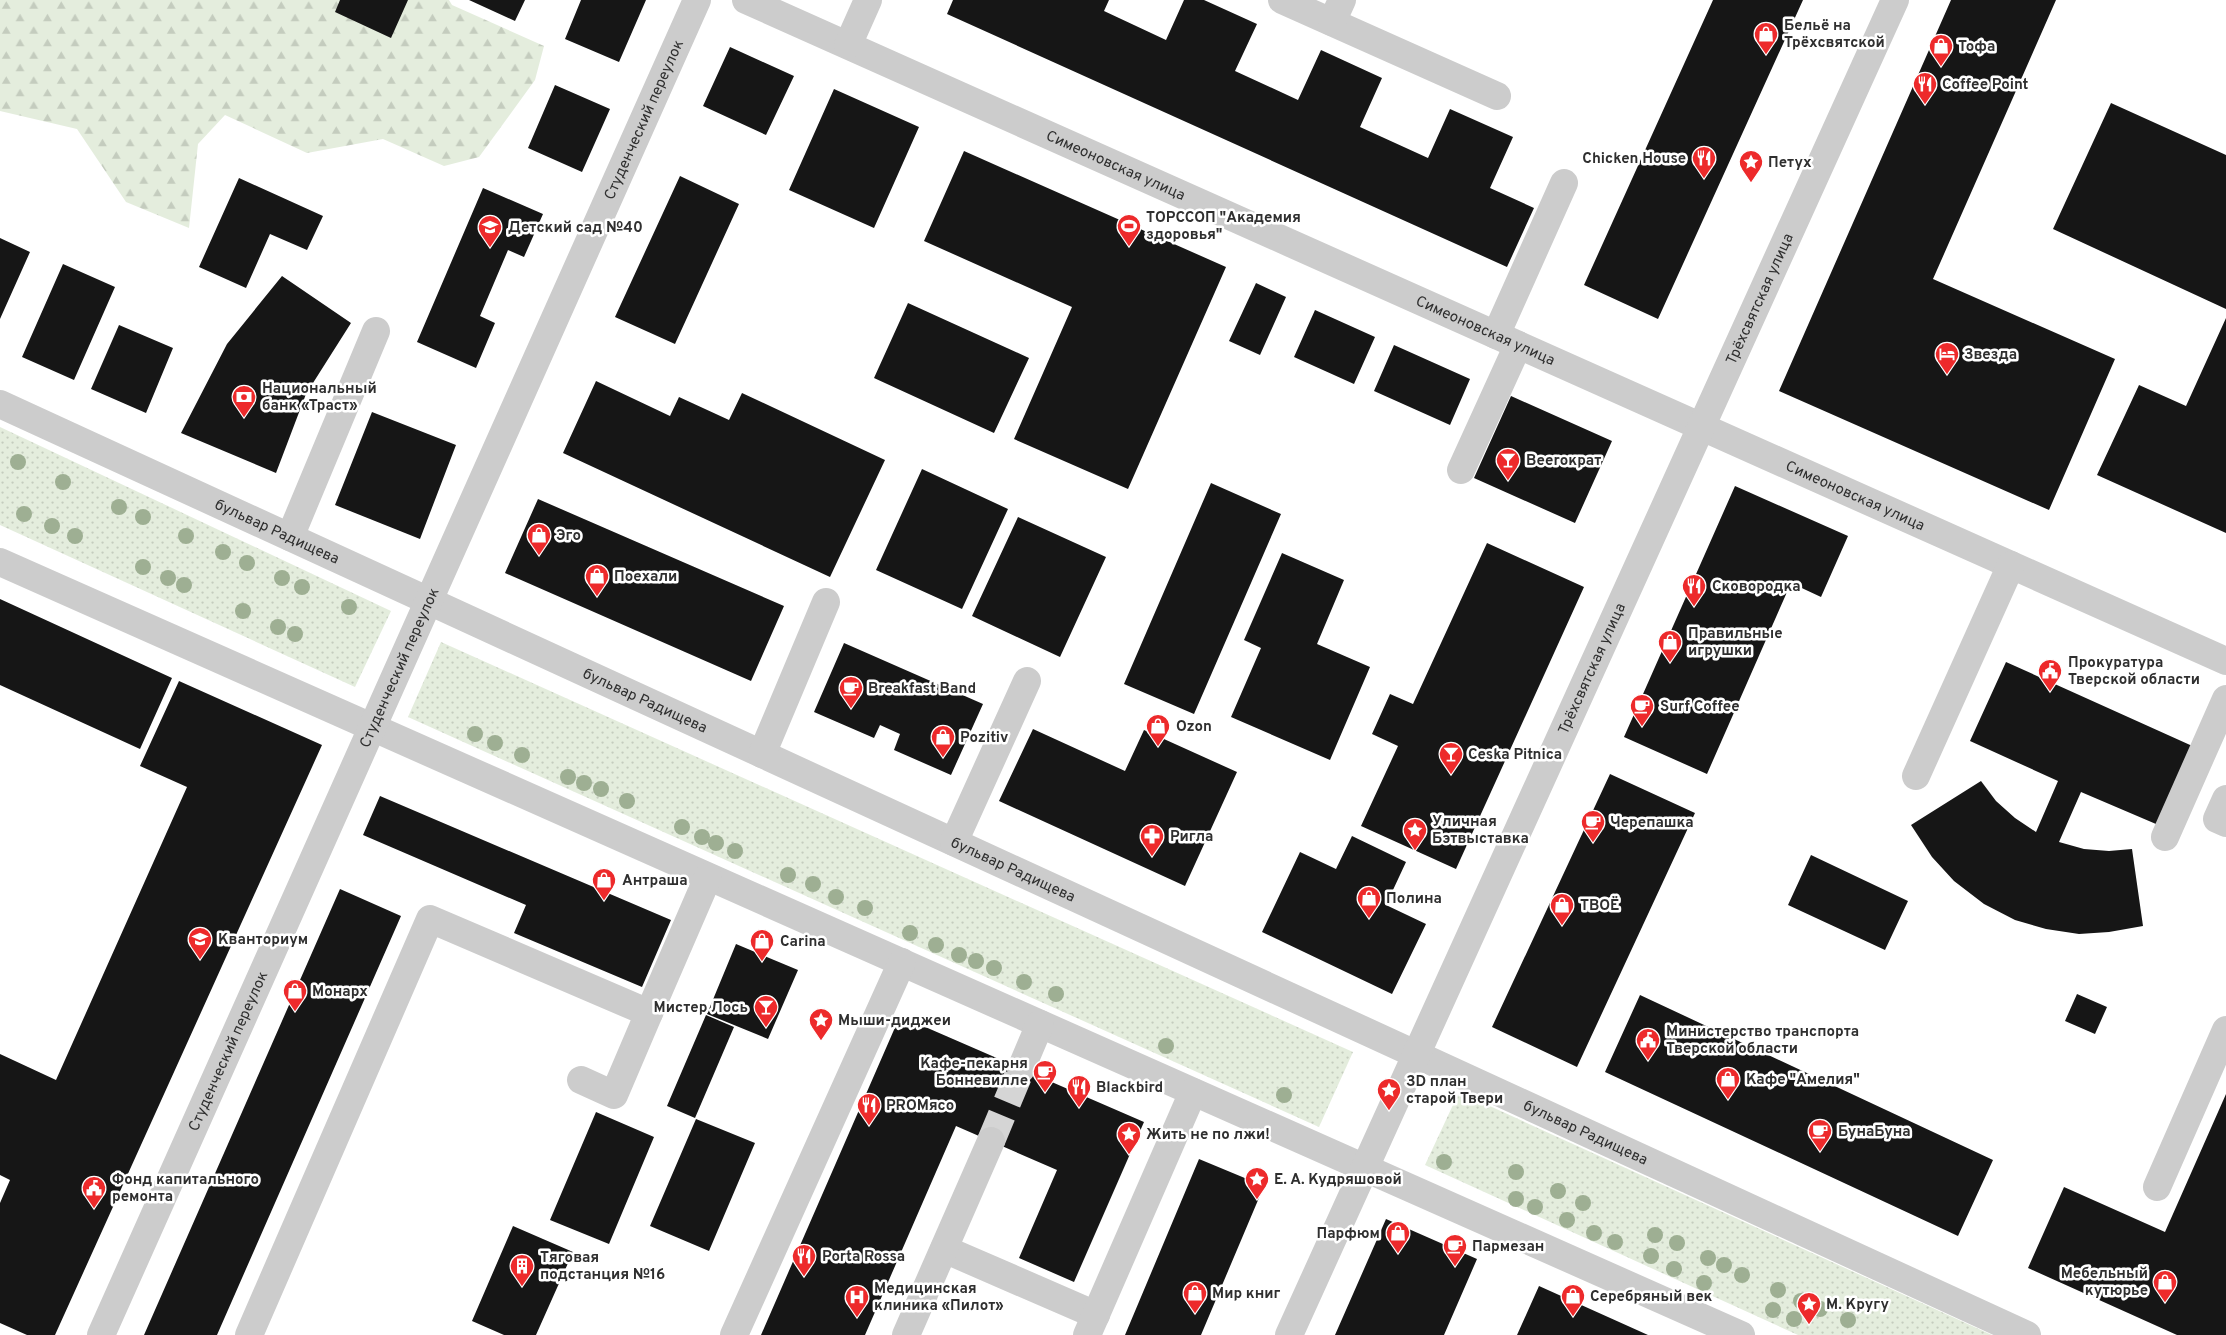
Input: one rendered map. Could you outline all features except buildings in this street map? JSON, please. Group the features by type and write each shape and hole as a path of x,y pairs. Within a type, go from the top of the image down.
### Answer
{"street":[{"name":"Студенческий переулок","path":"101,1335 697,0"},
{"name":"Симеоновская улица","path":"746,0 2226,660"},
{"path":"848,46 868,0"},
{"path":"1282,0 1337,11 1497,96"},
{"name":"Трёхсвятская улица","path":"1289,1335 1895,0"},
{"path":"1461,470 1564,183"},
{"path":"290,537 376,331"},
{"name":"бульвар Радищева","path":"0,404 2027,1335"},
{"path":"0,562 1740,1335"},
{"path":"1916,776 2011,565"},
{"path":"762,754 826,602"},
{"path":"954,842 1028,682"},
{"path":"2165,837 2226,699"},
{"path":"2226,799 2217,819 2226,823"},
{"path":"581,1080 614,1095 708,877"},
{"path":"250,1335 430,919 649,1013"},
{"path":"734,1335 902,962"},
{"path":"1021,1068 1040,1024"},
{"path":"2157,1187 2226,1030"},
{"path":"944,1249 1092,1325 1193,1092"},
{"path":"906,1335 991,1141"}],"green space":[{"path":"0,0 449,0 452,5 544,46 535,80 479,157 444,166 383,139 307,153 225,115 198,144 189,228 126,202 77,129 0,111"},
{"path":"0,427 391,611 355,687 0,525"},
{"path":"441,642 1353,1052 1319,1127 408,717"},
{"path":"1459,1092 1992,1335 1798,1335 1425,1165"}],"tunnel":[{"path":"991,1141 1021,1069"}],"place":[{"name":"Бельё на Трёхсвятской","path":"1766,55"},
{"name":"Тофа","path":"1941,67"},
{"name":"Coffee Point","path":"1925,105"},
{"name":"Chicken House","path":"1704,179"},
{"name":"Петух","path":"1751,183"},
{"name":"ТОРССОП \"Академия здоровья\"","path":"1129,247"},
{"name":"Детский сад №40","path":"490,248"},
{"name":"Звезда","path":"1947,375"},
{"name":"Национальный банк «Траст»","path":"244,418"},
{"name":"Beerократ","path":"1508,481"},
{"name":"Эго","path":"539,556"},
{"name":"Поехали","path":"597,597"},
{"name":"Сковородка","path":"1694,607"},
{"name":"Правильные игрушки","path":"1670,663"},
{"name":"Прокуратура Тверской области","path":"2050,692"},
{"name":"Breakfast Band","path":"851,709"},
{"name":"Surf Coffee","path":"1642,727"},
{"name":"Ozon","path":"1158,747"},
{"name":"Pozitiv","path":"943,758"},
{"name":"Ceska Pitnica","path":"1451,775"},
{"name":"Черепашка","path":"1593,843"},
{"name":"Уличная Бэтвыставка","path":"1415,851"},
{"name":"Ригла","path":"1152,857"},
{"name":"Антраша","path":"604,901"},
{"name":"Полина","path":"1369,919"},
{"name":"ТВОЁ","path":"1562,926"},
{"name":"Кванториум","path":"200,960"},
{"name":"Carina","path":"762,962"},
{"name":"Монарх","path":"295,1012"},
{"name":"Мистер Лось","path":"766,1028"},
{"name":"Мыши-диджеи","path":"821,1041"},
{"name":"Министерство транспорта Тверской области","path":"1648,1061"},
{"name":"Кафе-пекарня Бонневилле","path":"1045,1093"},
{"name":"Кафе \"Амелия\"","path":"1728,1100"},
{"name":"Blackbird","path":"1079,1108"},
{"name":"ЗD план старой Твери","path":"1389,1111"},
{"name":"PROМясо","path":"869,1126"},
{"name":"БунаБуна","path":"1820,1152"},
{"name":"Жить не по лжи!","path":"1129,1155"},
{"name":"Е. А. Кудряшовой","path":"1257,1200"},
{"name":"Фонд капитального ремонта","path":"94,1209"},
{"name":"Парфюм","path":"1398,1254"},
{"name":"Пармезан","path":"1455,1267"},
{"name":"Porta Rossa","path":"804,1277"},
{"name":"Тяговая подстанция №16","path":"522,1287"},
{"name":"Мебельный кутюрье","path":"2165,1303"},
{"name":"Мир книг","path":"1195,1314"},
{"name":"Серебряный век","path":"1573,1317"},
{"name":"Медицинская клиника «Пилот»","path":"857,1318"},
{"name":"М. Кругу","path":"1809,1325"}]}
